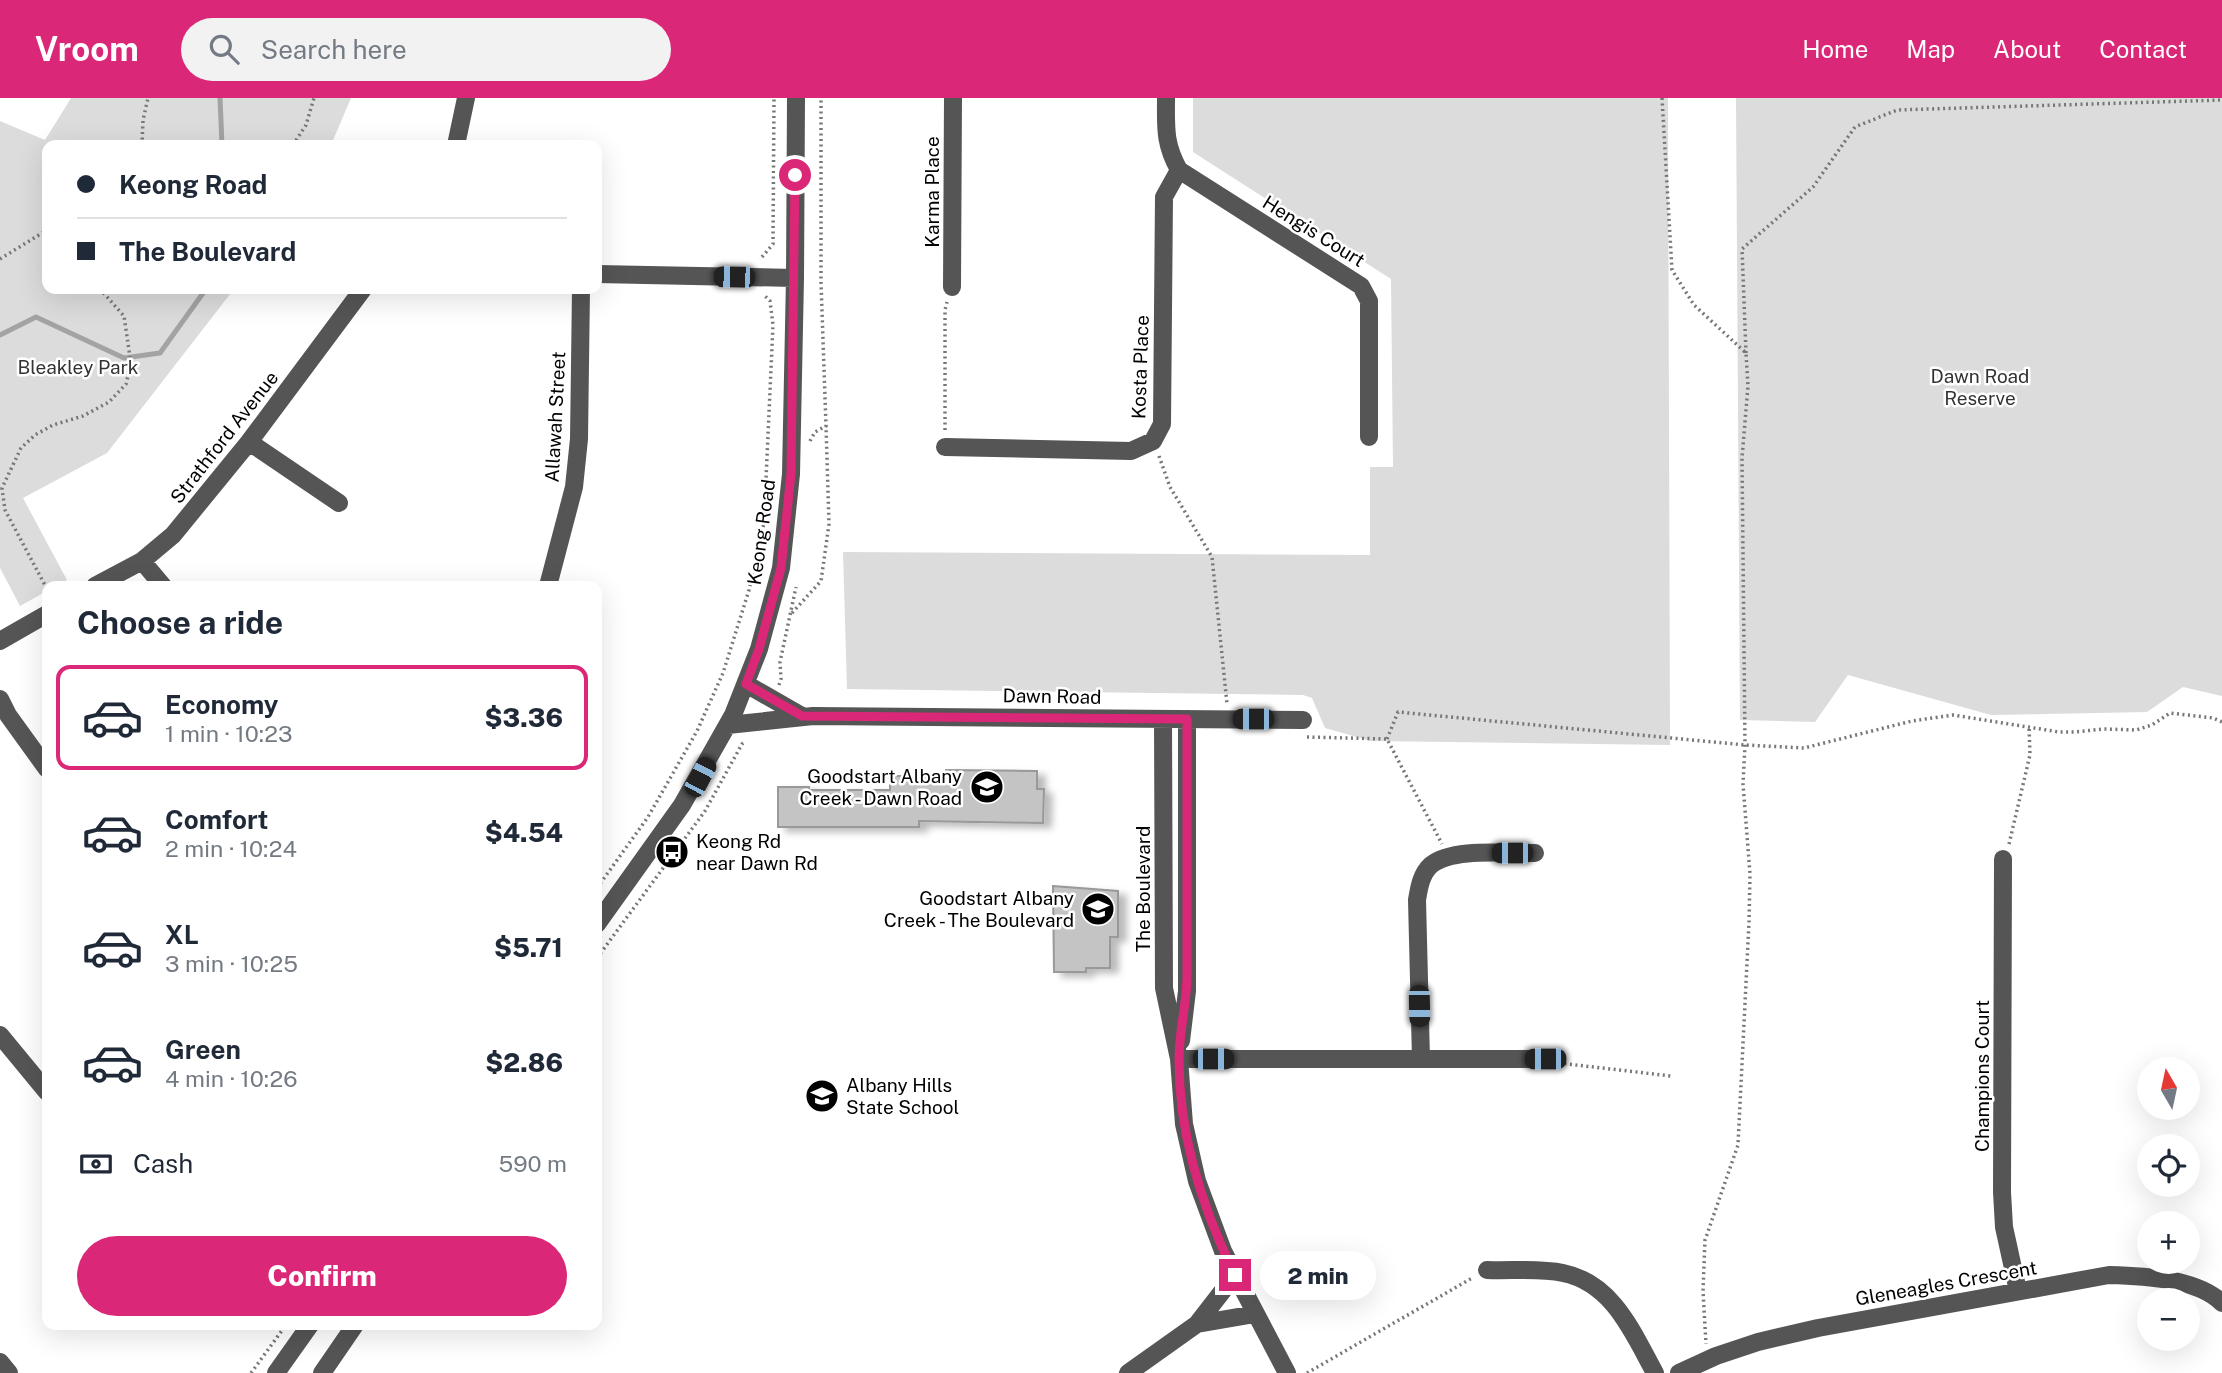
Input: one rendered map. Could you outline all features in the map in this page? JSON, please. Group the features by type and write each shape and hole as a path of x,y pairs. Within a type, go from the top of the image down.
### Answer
{"street":[{"path":"457,140 467,98"},
{"name":"Keong Road","path":"602,917 682,805 728,725 759,649 781,568 791,474 796,98"},
{"name":"Karma Place","path":"952,287 953,98"},
{"path":"1166,98 1168,151 1178,170"},
{"name":"Hengis Court","path":"1178,170 1361,286 1368,302 1368,437"},
{"name":"Kosta Place","path":"945,447 1131,451 1153,441 1162,424 1164,197 1178,170"},
{"path":"602,274 795,278"},
{"name":"Strathford Avenue","path":"104,581 142,561 173,536 249,442 359,294"},
{"name":"Allawah Street","path":"549,581 574,487 579,439 581,294"},
{"path":"249,442 339,503"},
{"path":"142,561 159,581"},
{"path":"0,641 42,617"},
{"name":"Dawn Road","path":"746,684 802,716"},
{"path":"0,699 8,715 42,762"},
{"name":"Dawn Road","path":"728,725 802,716 1228,719 1302,728"},
{"name":"The Boulevard","path":"1163,719 1164,988 1179,1059 1184,1124 1197,1181 1223,1251 1287,1373"},
{"name":"The Boulevard","path":"1179,1059 1187,991 1187,719"},
{"path":"1421,1059 1417,900 1419,884 1431,866 1452,856 1535,853"},
{"name":"Champions Court","path":"2003,859 2002,1192 2004,1227 2018,1291"},
{"path":"0,1035 42,1081"},
{"path":"1179,1059 1545,1059"},
{"path":"1487,1270 1561,1272 1584,1279 1604,1293 1622,1314 1655,1373"},
{"path":"1128,1373 1197,1324 1235,1275"},
{"name":"Gleneagles Crescent","path":"1679,1373 1758,1342 1818,1328 2109,1275 2150,1277 2183,1283 2220,1297"},
{"path":"1197,1324 1255,1314"},
{"path":"276,1373 306,1330"},
{"path":"322,1373 352,1330"},
{"path":"0,1362 9,1373"}],"path":[{"path":"142,140 148,98"},
{"path":"296,140 306,125 314,98"},
{"path":"762,257 773,244 774,98"},
{"path":"1662,98 1672,270 1694,305 1746,353"},
{"path":"1708,1360 1703,1292 1705,1240 1738,1145 1749,922 1750,874 1743,784 1745,745 1742,457 1748,386 1742,249 1814,187 1855,127 1896,110 2222,100"},
{"path":"0,259 42,233"},
{"path":"945,447 945,310 952,287"},
{"path":"602,881 648,817 697,731 723,673 749,590 764,523 773,326 770,301 761,293"},
{"path":"43,581 5,510 2,488 21,448 35,435 53,425 83,416 109,402 126,384 131,364 124,316 104,294"},
{"path":"790,614 821,580 829,524 826,426"},
{"path":"1153,441 1170,487 1212,557 1228,719"},
{"path":"1387,739 1398,712 1745,745 1804,748 1912,721 1953,715 2074,732 2136,730 2152,725 2170,713 2213,718 2222,722"},
{"path":"2003,859 2030,755 2029,726"},
{"path":"1302,728 1387,739"},
{"path":"602,951 705,811 742,744 751,738"},
{"path":"1387,739 1443,845 1452,856"},
{"path":"1545,1059 1566,1065 1671,1076"},
{"path":"1307,1373 1487,1270"},
{"path":"251,1373 282,1330"}],"green space":[{"name":"Bleakley Park","path":"71,98 351,98 333,140 45,140"},
{"path":"1193,98 1668,98 1670,745 1371,741 1325,728 1312,698 1303,695 847,689 843,552 1370,555 1370,467 1393,467 1391,279 1193,152"},
{"name":"Dawn Road Reserve","path":"1736,98 2222,98 2222,696 2183,687 2147,712 1991,715 1848,675 1815,722 1740,720"},
{"name":"Bleakley Park","path":"0,121 45,140 42,140 42,294 230,294 107,453 23,498 67,580 42,581 42,594 20,606 0,568"}],"building":[{"path":"946,770 1037,771 1037,789 1044,789 1043,823 919,821 919,827 778,827 778,787 809,787 809,790 890,790 890,776 946,776"},
{"path":"1053,886 1118,891 1118,937 1110,937 1110,968 1086,968 1086,972 1054,972"}],"waterway":[{"path":"220,98 222,140"},
{"path":"0,335 36,317 124,358 160,353 202,294"}],"place":[{"name":"Goodstart Albany Creek - Dawn Road","path":"987,787"},
{"name":"Keong Rd near Dawn Rd","path":"672,852"},
{"name":"Goodstart Albany Creek - The Boulevard","path":"1098,909"},
{"name":"Albany Hills State School","path":"822,1096"}],"route":[{"path":"795,175 791,474 781,568 759,649 746,684 802,716 1187,719 1187,991 1179,1059 1184,1124 1197,1181 1223,1251 1235,1275"}]}
